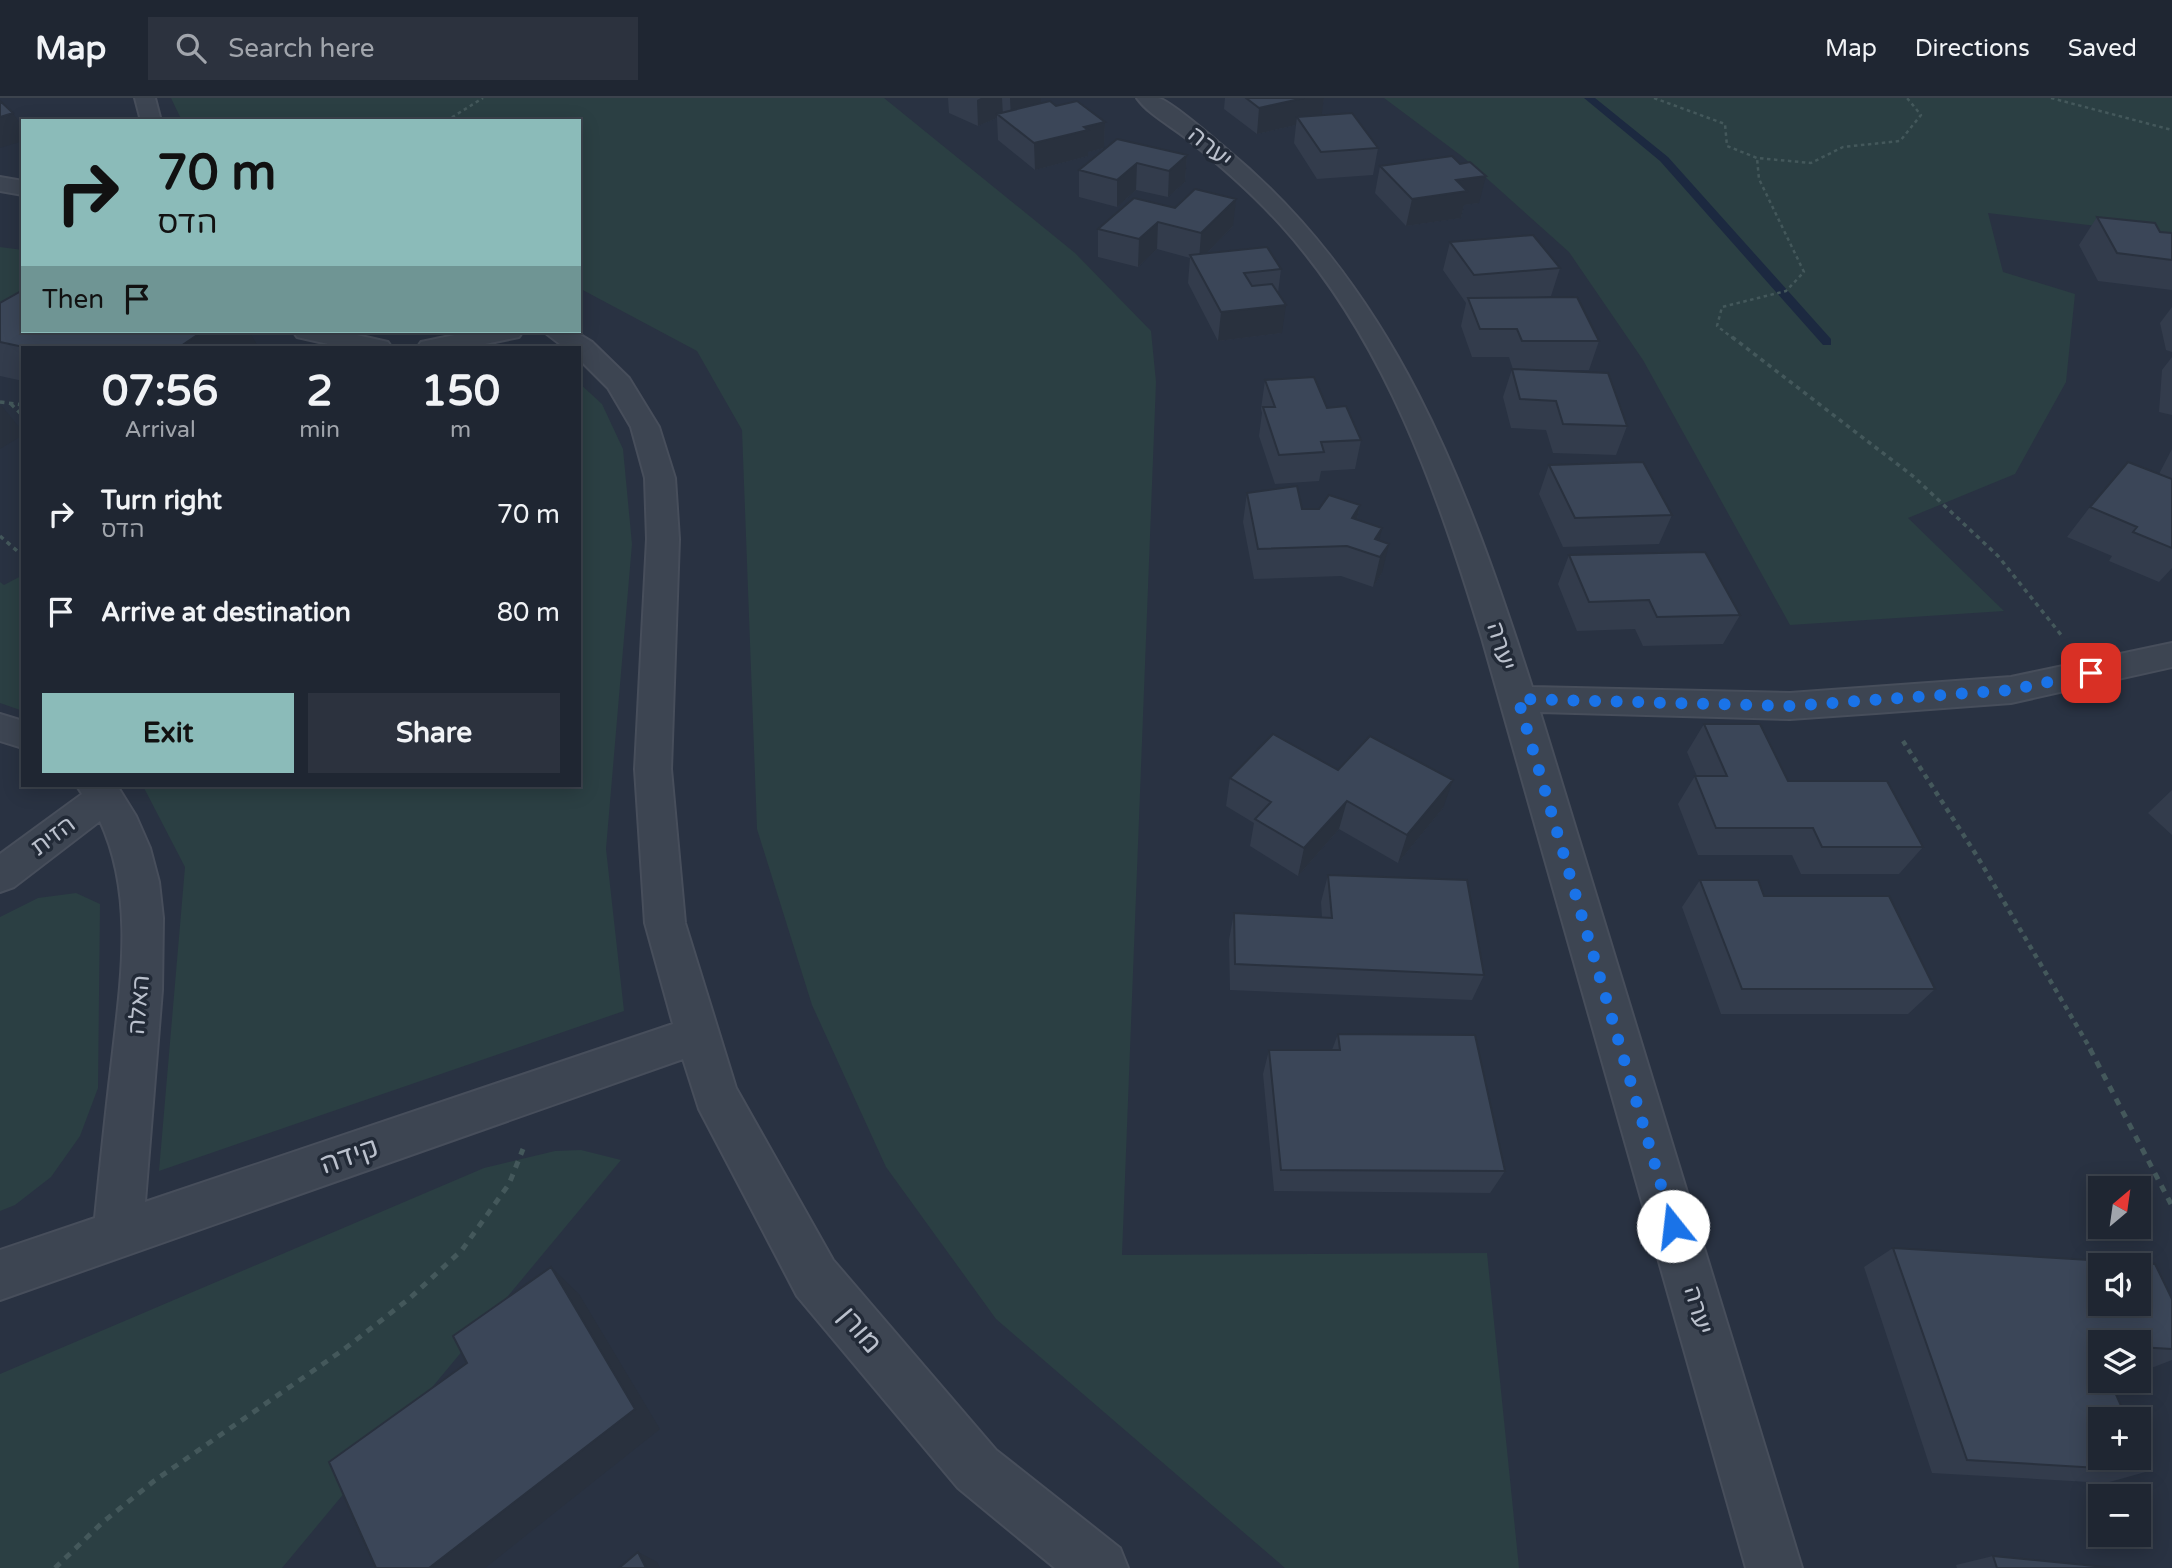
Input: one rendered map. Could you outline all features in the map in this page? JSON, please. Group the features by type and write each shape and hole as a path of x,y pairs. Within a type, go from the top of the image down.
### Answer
{"street":[{"path":"145,98 150,119"},
{"name":"יערה","path":"1147,98 1197,135 1254,184 1306,239 1352,299 1395,370 1435,454 1474,556 1518,699 1774,1568"},
{"path":"0,184 21,188"},
{"path":"315,333 370,346"},
{"path":"439,346 501,333"},
{"name":"מורן","path":"559,333 580,346"},
{"name":"מורן","path":"581,347 619,384 645,427 660,478 663,538 653,769 665,923 715,1094 816,1278 977,1469 1100,1568"},
{"path":"1518,699 1790,706 2011,690 2172,655"},
{"path":"0,727 21,734"},
{"name":"הזית","path":"0,876 101,791"},
{"name":"האלה","path":"101,791 129,840 141,885 145,939 118,1236"},
{"name":"קידה","path":"0,1275 697,1035"}],"path":[{"path":"449,119 483,98"},
{"path":"1654,98 1726,124 1727,146 1757,158 1811,163 1843,147 1900,141 1922,115 1907,98"},
{"path":"2051,98 2172,131"},
{"path":"1757,158 1759,179 1804,272 1786,291 1721,307 1717,326 1914,477 1998,556 2091,673"},
{"path":"0,402 21,405"},
{"path":"11,404 21,414"},
{"path":"0,536 21,554"},
{"path":"1876,700 1977,856 2078,1025 2172,1206"},
{"path":"55,1568 103,1522 154,1481 343,1350 410,1298 462,1251 509,1184 547,1087"}],"green space":[{"path":"171,98 884,98 1075,253 1151,331 1156,382 1122,1255 1487,1253 1519,1568 1285,1568 996,1319 886,1167 812,1005 757,829 742,430 697,351 581,289 581,119 181,119"},
{"path":"1384,98 2172,98 2172,235 1988,213 2003,272 2075,294 2066,382 2015,474 1908,518 2004,611 1790,625 1643,360 1569,252 1463,157"},
{"path":"0,247 21,250 21,310 0,323"},
{"path":"581,385 602,404 623,449 632,544 606,849 624,1011 159,1171 185,867 144,787 581,787"},
{"path":"21,576 21,710 0,703 0,582 4,585"},
{"path":"76,893 100,904 98,1088 80,1136 51,1177 15,1205 0,1211 0,917 38,898"},
{"path":"581,1150 621,1160 282,1568 0,1568 0,1374 484,1168 555,1151"}],"building":[{"path":"1246,98 1304,98 1259,108"},
{"path":"0,101 13,113 0,117"},
{"path":"1050,101 1056,106 1077,101 1105,122 1084,127 1088,130 1034,143 997,114"},
{"path":"1352,113 1378,148 1321,152 1297,117"},
{"path":"1117,139 1187,155 1169,171 1137,163 1117,180 1079,170"},
{"path":"1452,156 1460,164 1470,162 1486,176 1456,180 1467,191 1412,199 1380,166"},
{"path":"1195,189 1236,199 1201,233 1158,222 1139,239 1098,229 1134,198 1175,208"},
{"path":"2097,217 2155,223 2160,232 2172,233 2172,260 2117,253"},
{"path":"1533,235 1560,268 1474,275 1450,242"},
{"path":"1267,247 1281,269 1244,273 1252,286 1272,284 1286,305 1221,312 1190,255"},
{"path":"21,291 21,333 200,333 181,346 21,346 0,342 0,303"},
{"path":"1577,297 1599,341 1522,341 1517,329 1480,329 1468,298"},
{"path":"1512,369 1608,373 1627,426 1563,424 1556,401 1520,399"},
{"path":"1314,377 1327,408 1346,406 1361,440 1321,442 1324,452 1279,455 1263,407 1275,407 1265,380"},
{"path":"1643,462 1672,515 1575,518 1549,465"},
{"path":"2128,462 2172,479 2172,548 2133,532 2137,527 2090,507"},
{"path":"1297,486 1302,509 1319,509 1329,495 1360,505 1352,518 1382,528 1375,539 1389,544 1380,557 1347,546 1258,549 1247,493"},
{"path":"1705,552 1740,615 1657,617 1649,600 1589,602 1569,555"},
{"path":"1704,724 1760,724 1788,781 1887,781 1923,847 1822,847 1813,828 1716,828 1695,776 1727,776"},
{"path":"1273,734 1338,770 1370,736 1453,780 1407,835 1347,801 1304,848 1255,819 1271,802 1230,778"},
{"path":"1328,875 1467,880 1484,975 1235,964 1234,913 1332,918"},
{"path":"1700,880 1758,880 1764,896 1889,896 1935,989 1742,989"},
{"path":"1338,1034 1475,1035 1505,1171 1281,1170 1269,1050 1340,1050"},
{"path":"1893,1248 2088,1260 2088,1316 2151,1316 2151,1264 2155,1264 2172,1299 2172,1349 2151,1348 2151,1330 2088,1330 2088,1393 2115,1393 2122,1407 2088,1407 2088,1467 1967,1460"},
{"path":"551,1267 635,1409 429,1568 376,1568 329,1462 467,1363 453,1336"},
{"path":"638,1552 646,1568 619,1568"},
{"path":"1993,1556 2115,1568 1997,1568"}],"waterway":[{"path":"1589,98 1664,159 1827,342"}],"route":[{"path":"1673,1226 1518,699 1790,706 2011,690 2091,673"}]}
